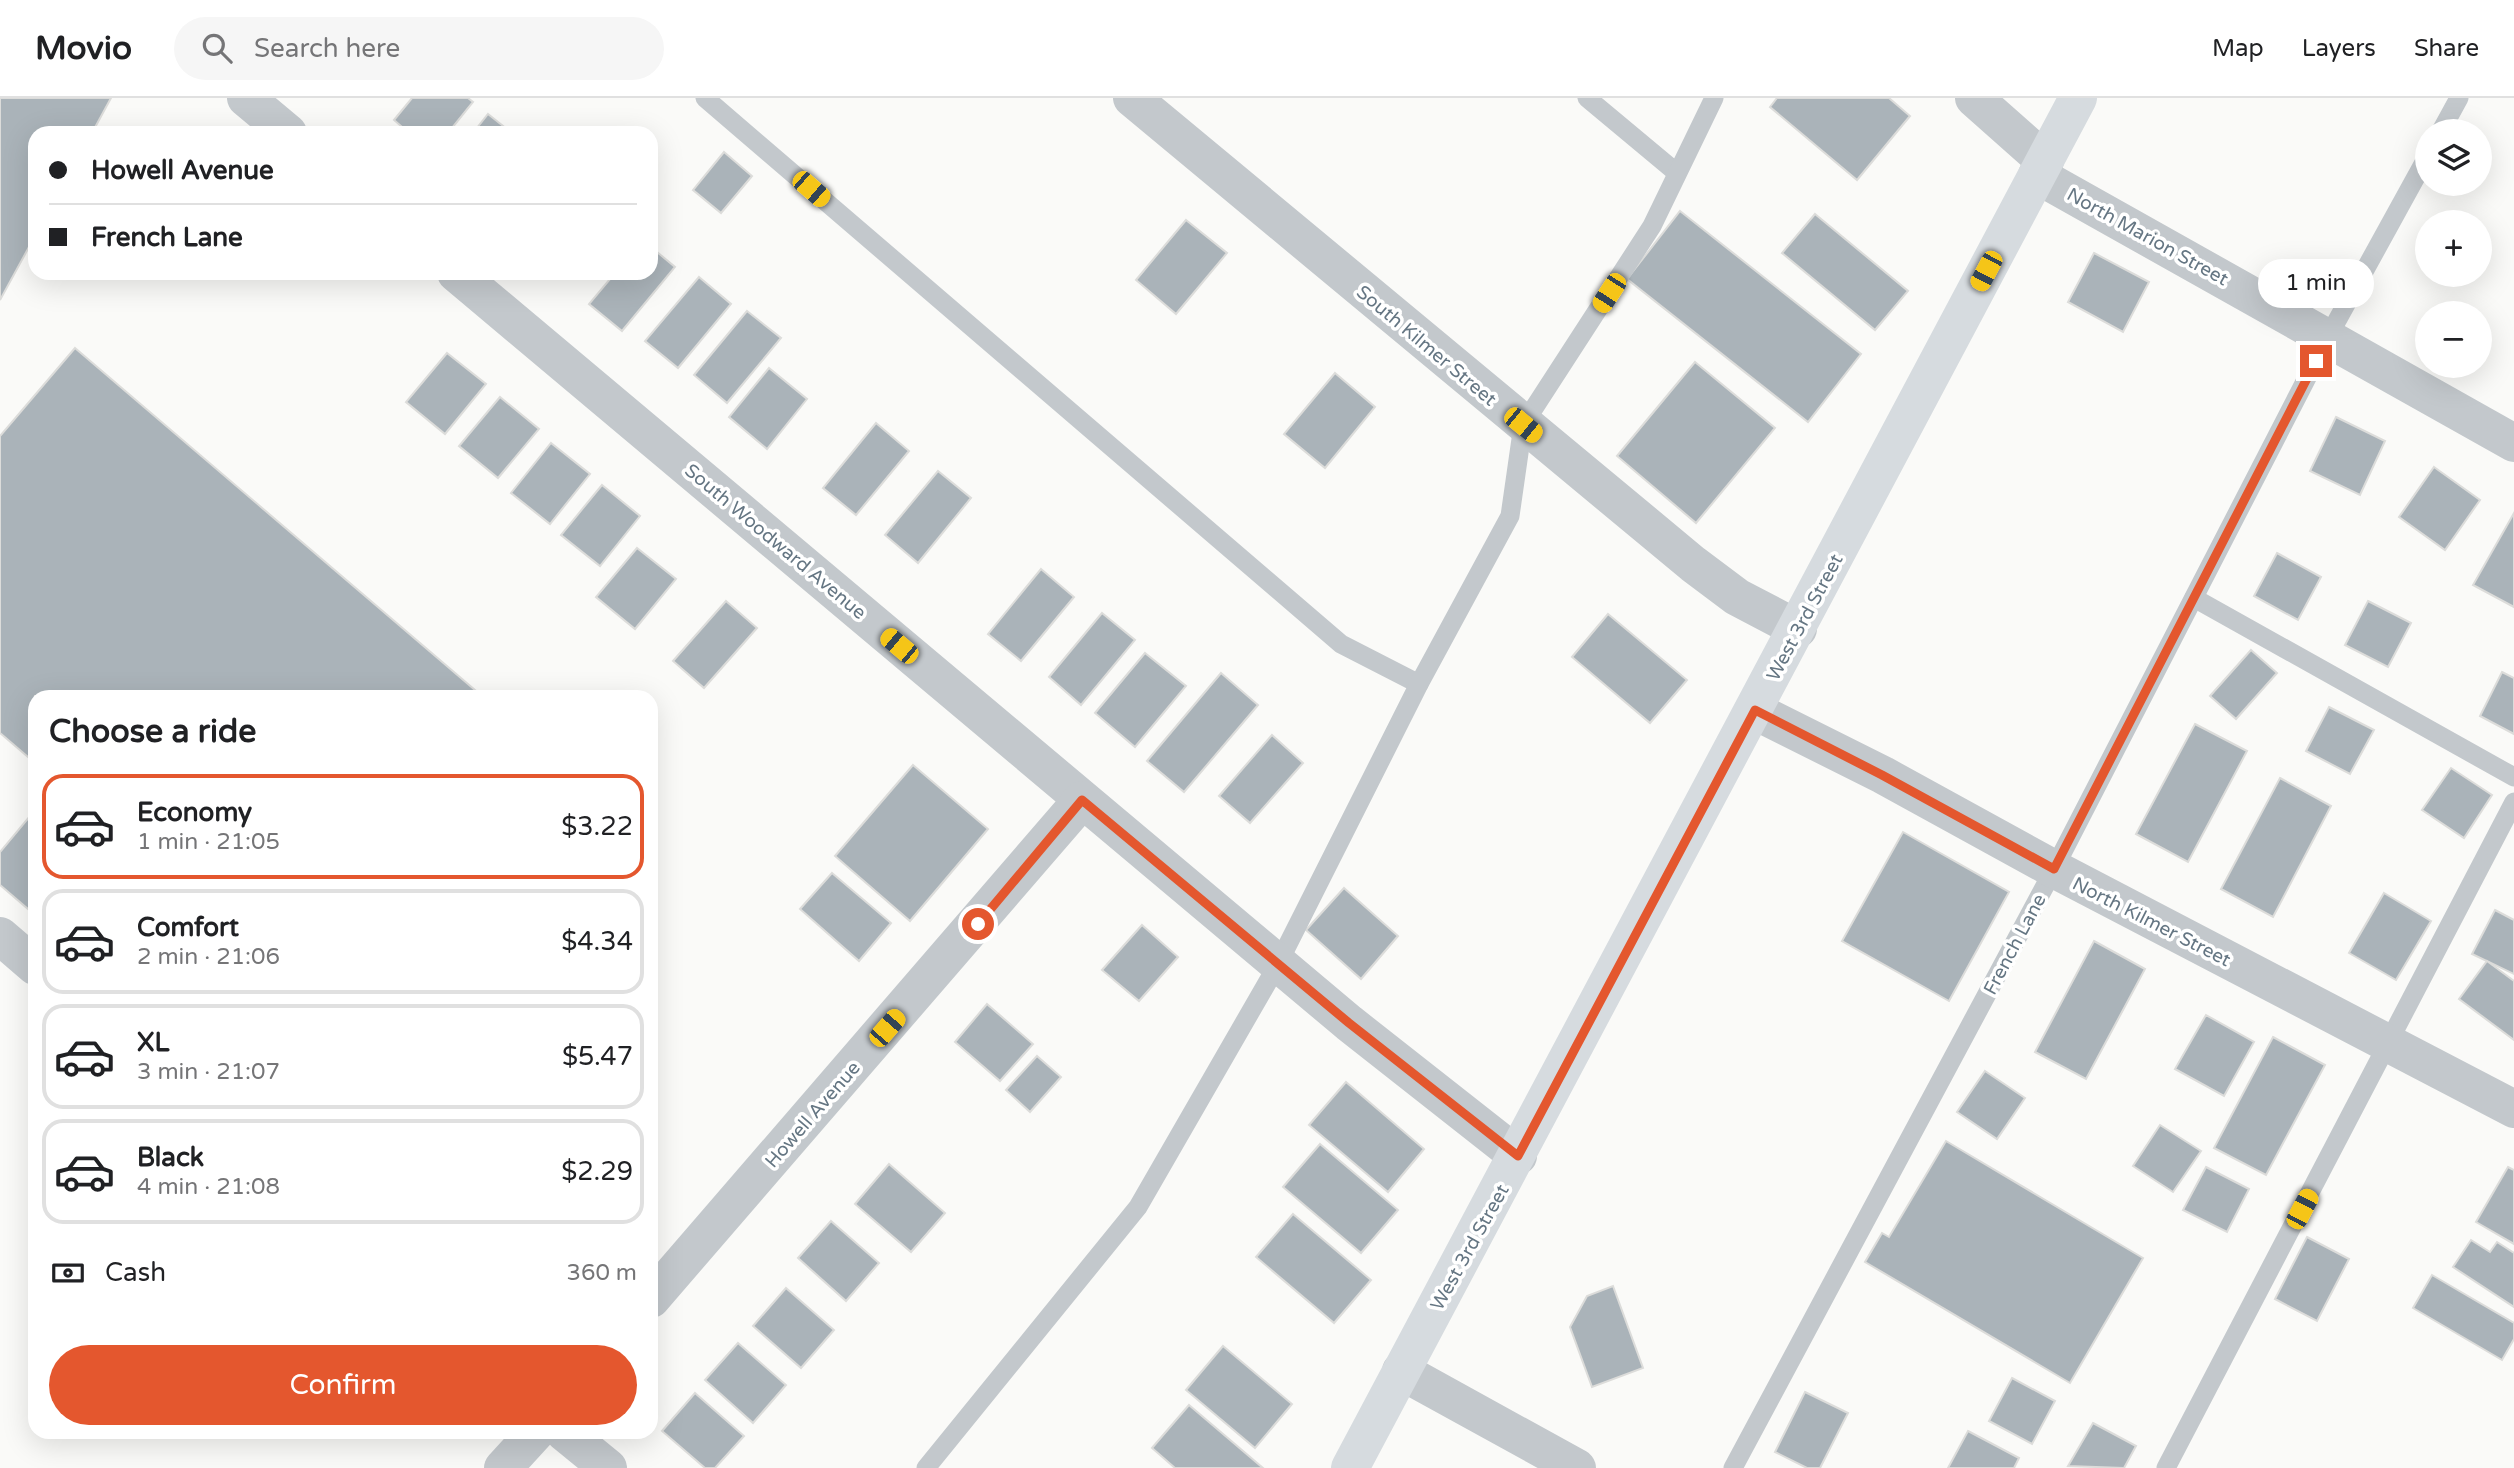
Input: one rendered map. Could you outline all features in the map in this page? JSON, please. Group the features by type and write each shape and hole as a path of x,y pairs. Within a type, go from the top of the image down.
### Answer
{"main road":[{"name":"West 3rd Street","path":"1350,1468 2078,98"}],"street":[{"path":"246,98 280,126"},
{"name":"South Kilmer Street","path":"1132,98 1523,425 1737,597 1798,629"},
{"name":"North Marion Street","path":"1974,98 2041,168 2514,443"},
{"name":"South Woodward Avenue","path":"464,280 1278,964 1518,1156"},
{"name":"North Kilmer Street","path":"1755,710 2514,1109"},
{"name":"Howell Avenue","path":"658,1291 1082,800"},
{"path":"0,936 28,960"},
{"path":"1401,1371 1577,1468"},
{"path":"503,1468 530,1439"},
{"path":"573,1439 608,1468"}],"lane":[{"path":"705,98 1340,644 1419,684"},
{"path":"1587,98 1678,173"},
{"path":"926,1468 1138,1207 1278,964 1419,684 1510,516 1523,425 1652,226 1714,98"},
{"path":"2448,119 2459,98"},
{"name":"French Lane","path":"1733,1468 2054,869 2328,337 2415,179"},
{"path":"2194,598 2514,777"},
{"path":"2166,1468 2514,802"}],"building":[{"path":"0,98 111,98 96,126 28,126 28,249 0,300"},
{"path":"412,98 468,98 473,102 454,126 401,126 394,120"},
{"path":"1777,98 1889,98 1910,116 1857,180 1770,107"},
{"path":"488,114 503,126 479,126"},
{"path":"724,152 752,176 721,213 693,190"},
{"path":"1680,211 1861,354 1808,422 1627,279"},
{"path":"1815,214 1908,291 1875,330 1782,253"},
{"path":"1186,220 1227,253 1176,314 1136,280"},
{"path":"658,253 675,267 622,331 589,304 609,280 658,280"},
{"path":"2094,253 2149,282 2123,332 2068,302"},
{"path":"699,277 731,304 678,368 645,341"},
{"path":"747,311 781,338 727,403 694,375"},
{"path":"75,348 475,690 28,690 28,757 0,733 0,436"},
{"path":"447,353 486,384 445,434 406,402"},
{"path":"1695,362 1775,428 1696,523 1617,456"},
{"path":"769,368 807,399 767,449 729,417"},
{"path":"1335,373 1375,407 1325,468 1284,434"},
{"path":"500,397 539,429 498,478 459,446"},
{"path":"2336,417 2385,441 2360,495 2310,471"},
{"path":"876,423 909,451 856,515 823,488"},
{"path":"551,443 590,474 550,524 511,493"},
{"path":"2434,467 2480,500 2445,550 2399,517"},
{"path":"938,471 971,498 918,563 885,535"},
{"path":"602,485 640,516 600,566 561,535"},
{"path":"2514,513 2514,607 2473,585"},
{"path":"637,548 676,579 635,629 596,597"},
{"path":"2277,553 2321,577 2298,620 2254,596"},
{"path":"1041,569 1074,597 1021,661 988,634"},
{"path":"726,601 757,628 704,688 673,661"},
{"path":"2368,601 2411,623 2388,667 2345,645"},
{"path":"1102,613 1135,640 1081,705 1049,677"},
{"path":"1608,614 1687,680 1650,723 1572,657"},
{"path":"2251,650 2277,673 2236,719 2210,696"},
{"path":"1145,653 1186,686 1135,747 1095,713"},
{"path":"2502,672 2514,678 2514,734 2480,716"},
{"path":"1221,673 1258,705 1184,792 1147,761"},
{"path":"2329,707 2374,730 2350,774 2306,751"},
{"path":"2195,724 2247,751 2188,862 2136,834"},
{"path":"1272,735 1303,763 1250,823 1219,796"},
{"path":"913,765 988,829 910,921 835,856"},
{"path":"2451,768 2492,795 2464,838 2422,810"},
{"path":"2280,778 2331,806 2273,917 2221,889"},
{"path":"28,818 28,909 0,885 0,852"},
{"path":"1903,832 2009,892 1949,1001 1842,941"},
{"path":"832,873 891,923 859,961 800,909"},
{"path":"1344,888 1398,936 1361,979 1306,930"},
{"path":"2384,893 2431,921 2396,980 2349,953"},
{"path":"2495,910 2514,920 2514,974 2472,954"},
{"path":"1142,925 1178,957 1139,1001 1102,970"},
{"path":"2094,941 2145,969 2086,1079 2035,1052"},
{"path":"2487,961 2514,981 2514,1040 2459,999"},
{"path":"987,1004 1033,1044 1000,1081 955,1042"},
{"path":"2206,1015 2254,1042 2224,1096 2175,1069"},
{"path":"2273,1037 2325,1065 2266,1175 2214,1148"},
{"path":"1037,1056 1061,1077 1030,1112 1006,1090"},
{"path":"1985,1071 2025,1098 1997,1139 1957,1112"},
{"path":"1346,1082 1424,1149 1388,1192 1309,1125"},
{"path":"2160,1125 2201,1151 2173,1192 2133,1166"},
{"path":"1946,1141 2143,1258 2070,1383 1865,1262 1882,1233 1889,1237"},
{"path":"1320,1144 1398,1210 1361,1253 1283,1187"},
{"path":"889,1164 945,1213 911,1252 855,1204"},
{"path":"2206,1167 2249,1189 2227,1232 2183,1210"},
{"path":"2508,1167 2514,1170 2514,1244 2476,1222"},
{"path":"1293,1214 1371,1280 1334,1323 1256,1257"},
{"path":"831,1221 879,1263 846,1301 798,1258"},
{"path":"2307,1237 2349,1259 2317,1321 2275,1299"},
{"path":"2471,1240 2490,1252 2497,1242 2514,1253 2514,1307 2453,1267"},
{"path":"2432,1275 2514,1323 2514,1339 2502,1360 2413,1308"},
{"path":"1613,1286 1643,1368 1592,1387 1570,1327 1587,1296"},
{"path":"786,1288 834,1330 801,1368 753,1326"},
{"path":"738,1343 786,1385 753,1423 705,1380"},
{"path":"1223,1346 1292,1404 1255,1448 1186,1390"},
{"path":"2012,1378 2055,1401 2032,1444 1989,1421"},
{"path":"1805,1392 1848,1413 1820,1468 1807,1468 1775,1452"},
{"path":"695,1393 744,1436 715,1468 705,1468 662,1431"},
{"path":"1189,1405 1263,1468 1175,1468 1152,1448"},
{"path":"2093,1423 2136,1446 2124,1468 2068,1466"},
{"path":"1968,1431 2019,1458 2014,1468 1948,1468"}],"route":[{"path":"978,924 1082,800 1349,1023 1518,1156 1755,710 1882,775 2054,869 2316,361"}]}
